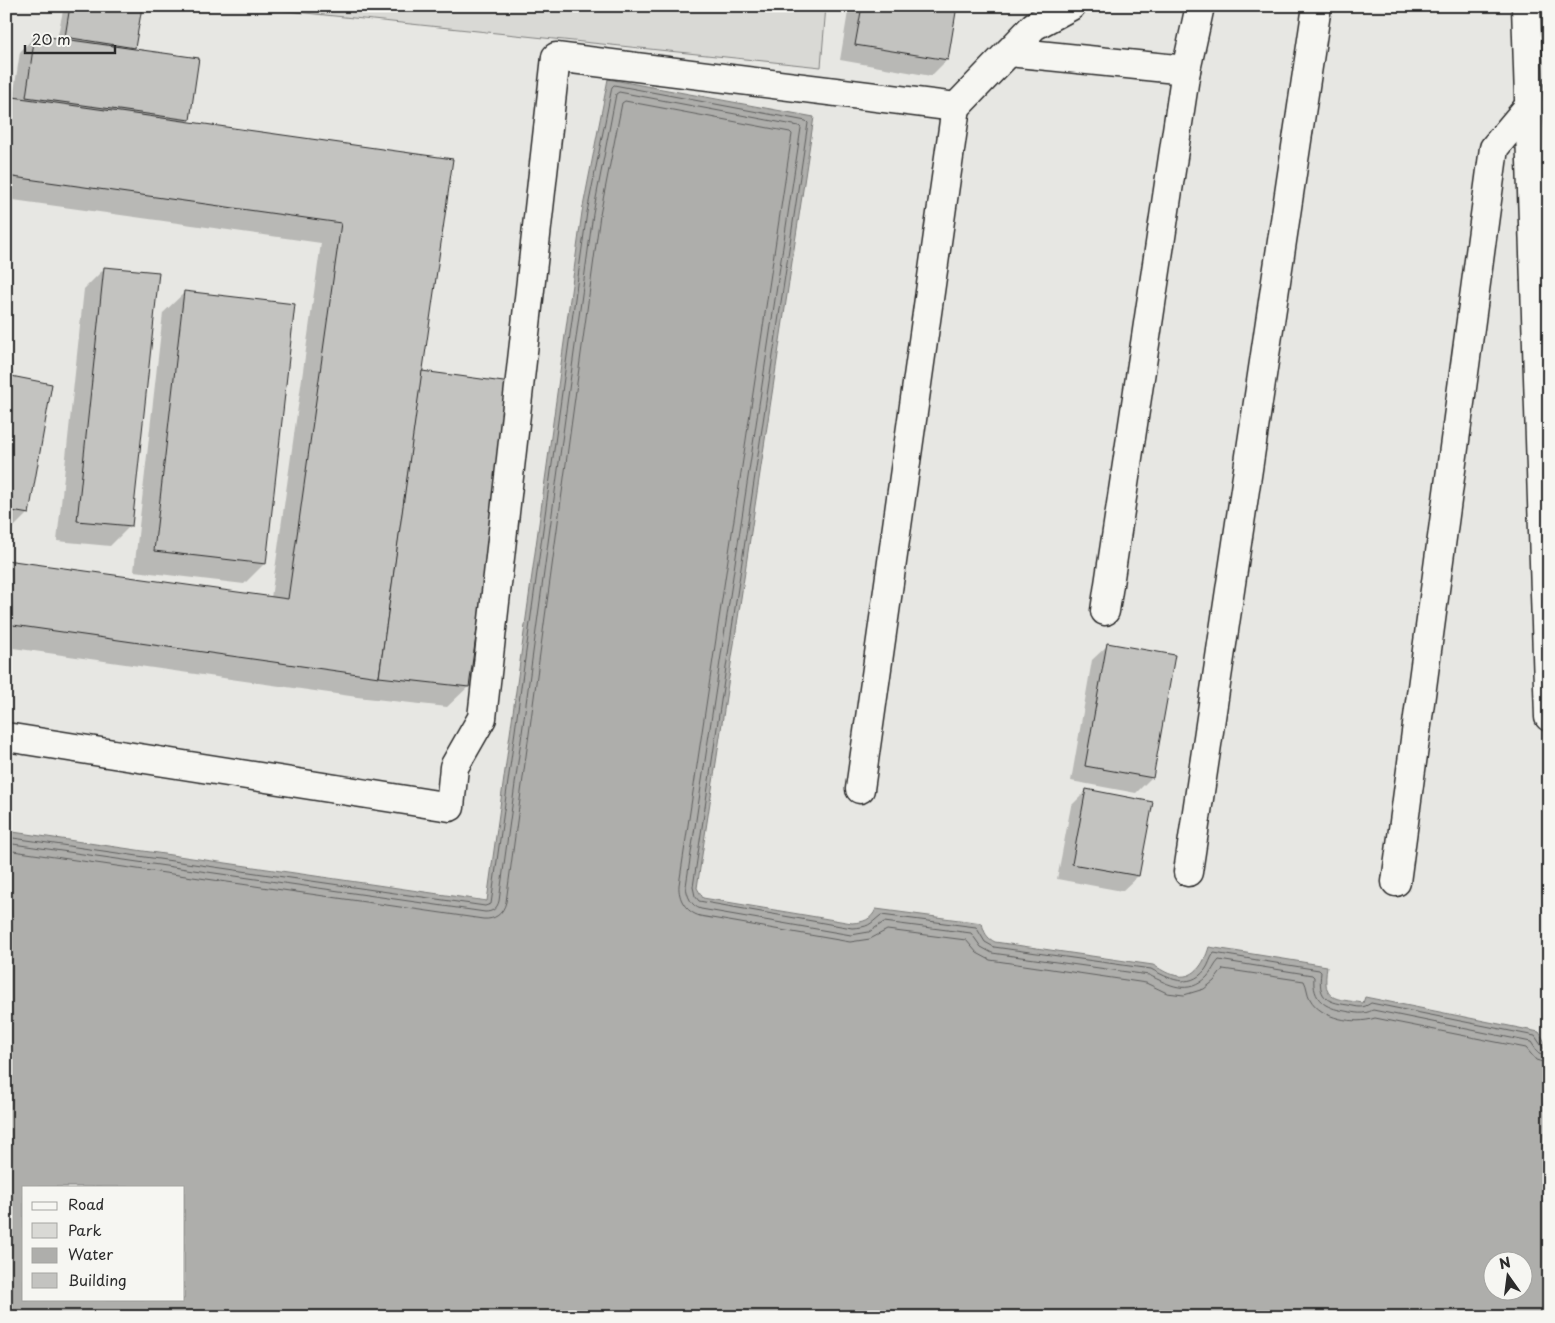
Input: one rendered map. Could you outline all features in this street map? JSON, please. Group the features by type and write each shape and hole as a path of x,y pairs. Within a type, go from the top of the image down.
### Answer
{"lane":[{"path":"860,788 956,107 1034,26 1071,6"},
{"path":"1105,611 1186,70 1200,6"},
{"path":"1188,872 1317,6"},
{"path":"1526,6 1549,717"},
{"path":"1009,52 1186,70"},
{"path":"6,737 450,807 454,766 482,718 556,57 956,107"},
{"path":"1396,882 1494,148 1530,105"}],"shaded area":[{"path":"6,6 1549,6 1549,1049 1539,1032 1366,997 1364,1003 1334,998 1327,991 1325,983 1327,966 1209,948 1205,960 1194,973 1185,976 1173,975 1152,965 995,942 988,938 983,930 982,923 872,918 864,922 852,923 703,898 697,888 608,79 582,212 487,901 6,831"}],"green space":[{"path":"239,6 826,6 821,67"}],"water":[{"path":"608,79 814,117 697,888 703,898 852,923 867,920 876,909 982,923 986,935 995,942 1153,965 1169,973 1181,976 1187,976 1197,970 1209,947 1327,966 1326,986 1328,992 1337,999 1363,1003 1365,997 1539,1032 1549,1049 1549,1317 6,1317 6,831 487,901 582,212"}],"building":[{"path":"70,6 142,7 135,48 65,37"},
{"path":"862,6 957,6 948,60 855,45"},
{"path":"35,35 199,58 190,120 26,97"},
{"path":"6,96 453,159 379,677 6,624 6,560 288,599 341,223 6,176"},
{"path":"104,267 159,272 132,526 77,521"},
{"path":"184,291 295,304 266,564 154,551"},
{"path":"422,371 511,383 469,687 379,677"},
{"path":"6,375 52,384 29,514 6,510"},
{"path":"1107,643 1175,655 1153,778 1085,766"},
{"path":"1086,789 1153,802 1139,876 1072,864"}]}
